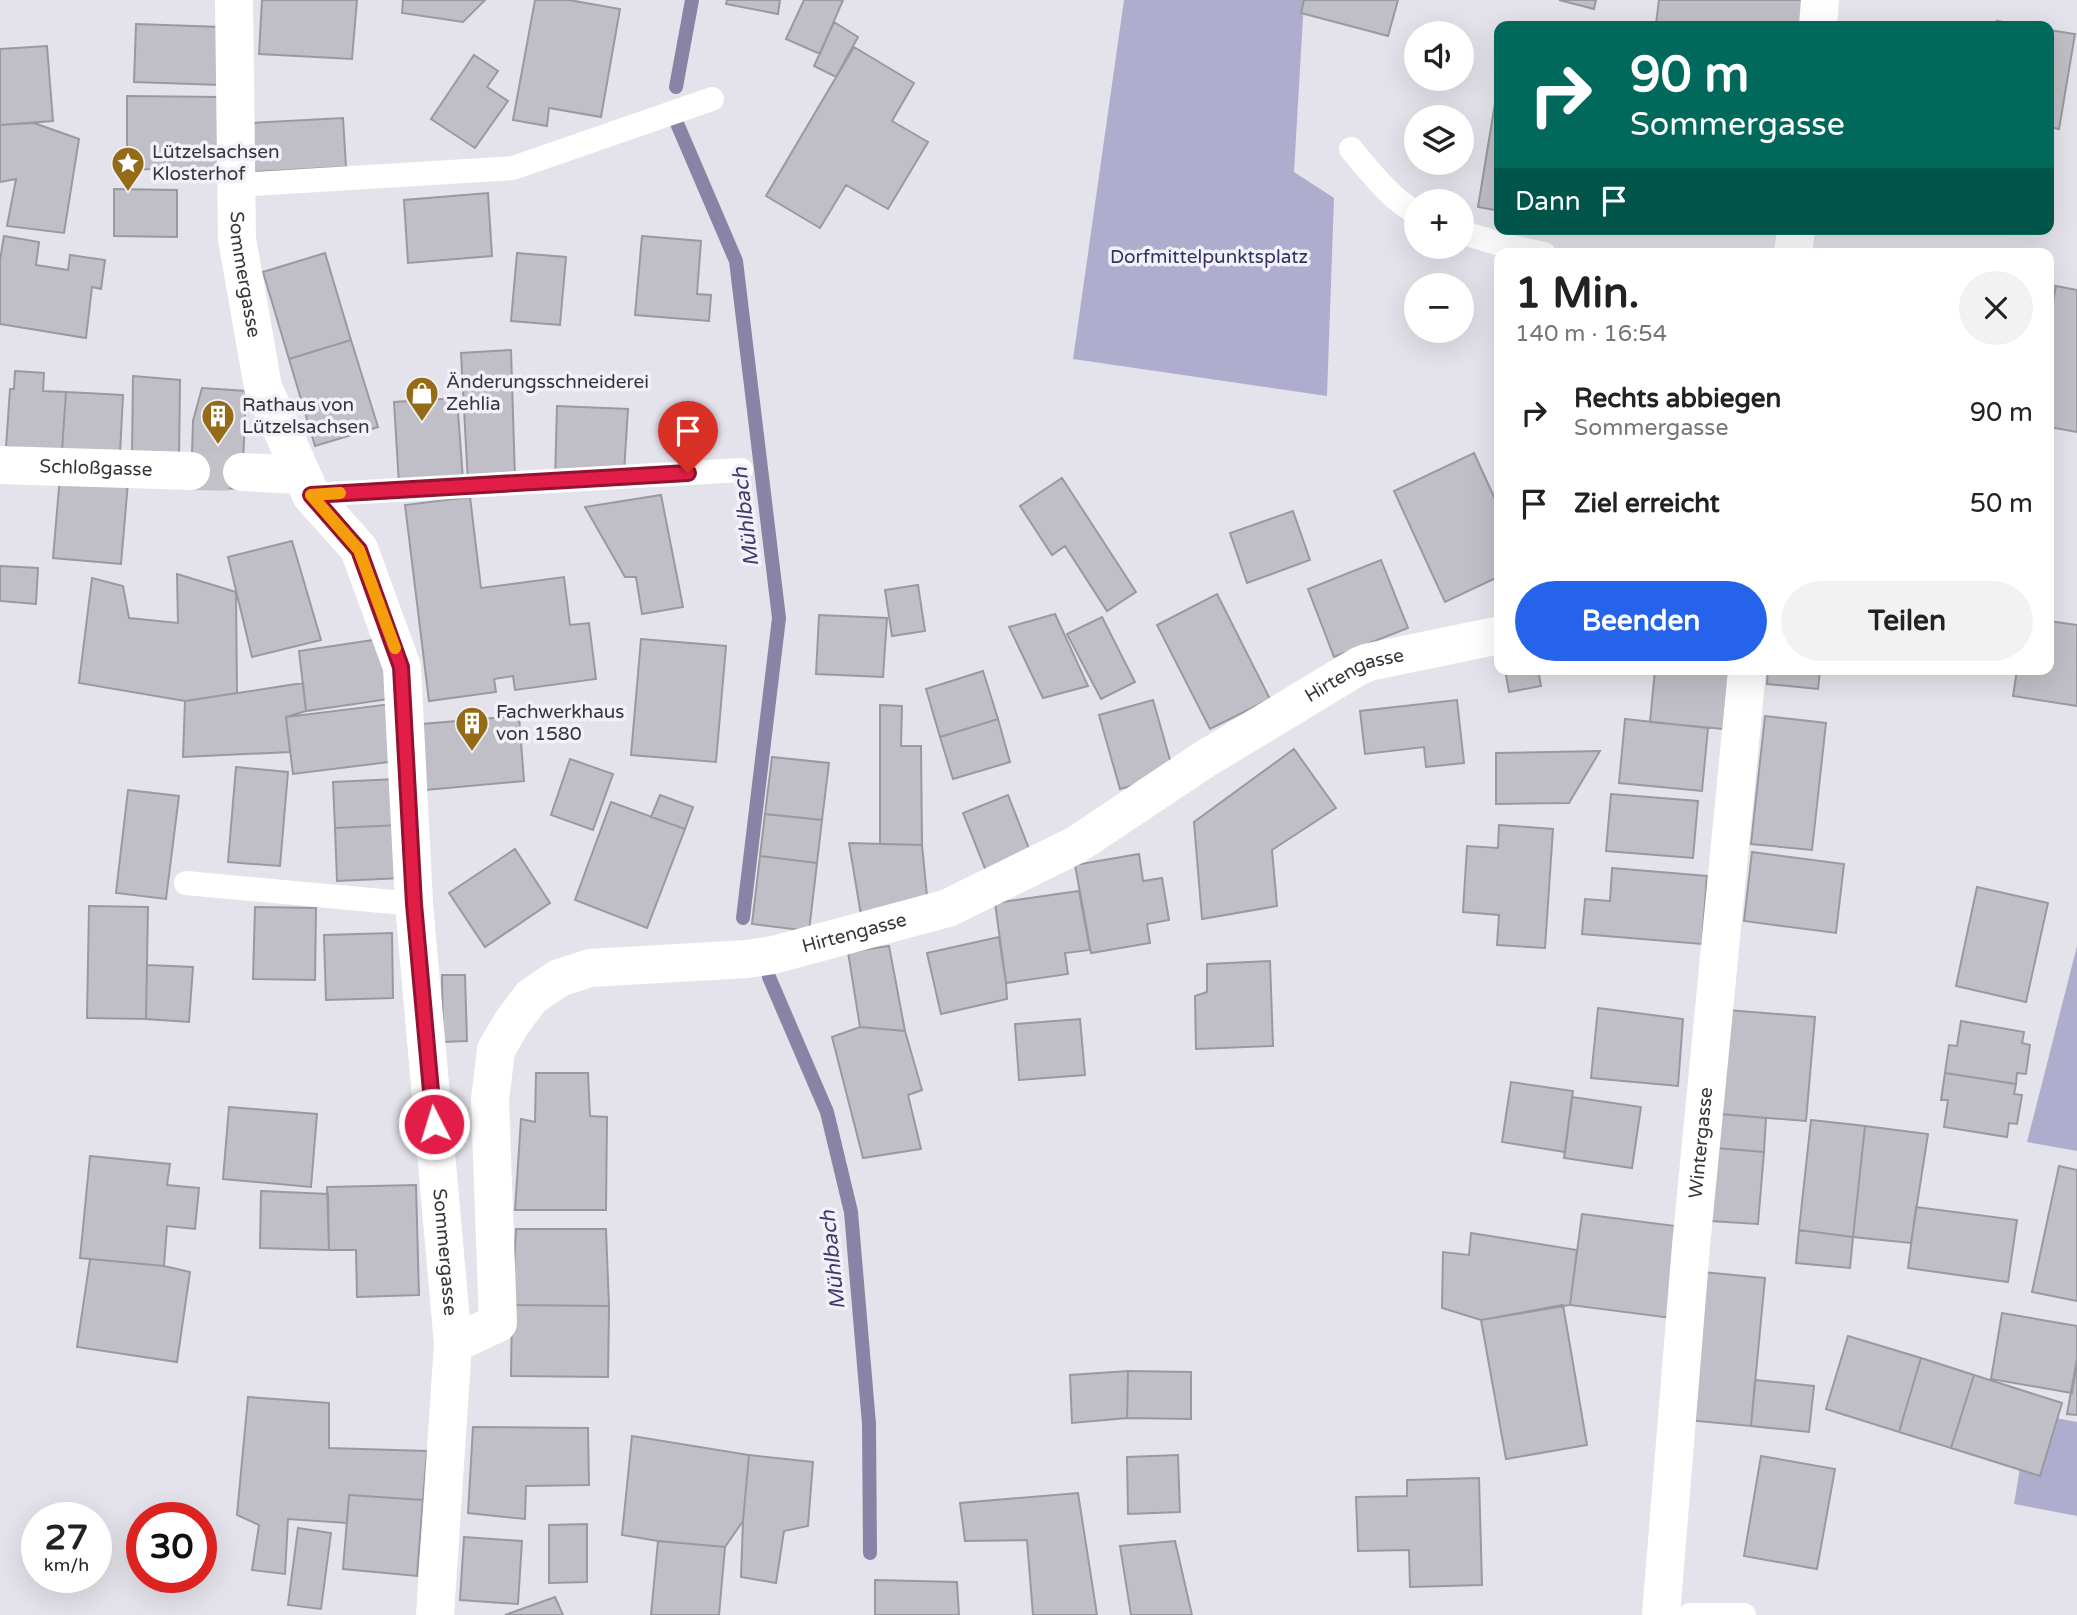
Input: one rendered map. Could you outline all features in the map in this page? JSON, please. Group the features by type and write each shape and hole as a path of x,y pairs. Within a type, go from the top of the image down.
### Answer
{"street":[{"name":"Sommergasse","path":"234,0 237,239 263,387 306,485 359,550 401,667 414,904 453,1344 435,1615"},
{"path":"1818,21 1820,0"},
{"name":"Schloßgasse","path":"0,465 191,471"},
{"path":"242,472 306,485"},
{"name":"Hirtengasse","path":"453,1344 498,1323 490,1100 496,1050 531,997 558,978 590,968 760,957 948,908 1076,845 1205,759 1359,666 1494,636"},
{"name":"Wintergasse","path":"1661,1615 1691,1246 1747,675"}],"lane":[{"path":"238,185 513,168 712,99"},
{"path":"1351,149 1372,175 1404,205"},
{"path":"1474,236 1517,248"},
{"path":"306,485 741,470"},
{"path":"186,883 414,904"},
{"path":"1690,1615 1744,1615"}],"green space":[{"name":"Dorfmittelpunktsplatz","path":"1124,0 1304,0 1294,172 1334,198 1327,396 1073,359"},
{"path":"2077,946 2077,1151 2027,1142"},
{"path":"2029,1413 2077,1422 2077,1516 2014,1504"}],"building":[{"path":"262,0 357,0 352,59 259,54"},
{"path":"403,0 485,0 463,22 402,13"},
{"path":"535,0 569,0 620,9 601,117 549,108 547,126 513,120"},
{"path":"727,0 780,0 778,14 726,4"},
{"path":"804,0 843,0 820,54 786,39"},
{"path":"1304,0 1398,0 1388,36 1301,13"},
{"path":"1559,0 1596,0 1594,9"},
{"path":"1659,0 1808,0 1806,21 1656,21"},
{"path":"834,22 858,37 836,77 814,66"},
{"path":"136,24 222,27 221,85 134,82"},
{"path":"2054,31 2075,34 2059,129 2054,128"},
{"path":"47,46 53,121 0,125 0,49"},
{"path":"854,47 914,83 892,121 928,142 888,209 846,185 820,228 766,196"},
{"path":"474,55 498,71 487,87 508,101 475,148 431,119"},
{"path":"127,96 220,97 219,170 127,169"},
{"path":"1494,109 1494,210 1478,207"},
{"path":"343,118 346,167 252,172 249,123"},
{"path":"34,123 79,139 64,233 7,226 16,179 0,182 0,125"},
{"path":"114,189 177,190 177,237 114,236"},
{"path":"488,193 492,256 408,263 404,200"},
{"path":"4,236 39,242 36,265 68,270 70,255 105,260 101,289 92,287 86,338 0,324 0,260"},
{"path":"642,236 701,241 697,294 711,295 709,321 635,315"},
{"path":"325,253 351,340 289,359 263,272"},
{"path":"517,253 566,257 560,325 511,321"},
{"path":"2056,286 2077,290 2077,432 2054,428"},
{"path":"351,340 378,427 315,446 289,359"},
{"path":"511,350 515,479 468,483 461,353"},
{"path":"15,371 44,373 43,391 66,392 62,451 6,447 10,389 14,389"},
{"path":"133,376 180,380 179,461 132,456"},
{"name":"Rathaus von Lützelsachsen","path":"202,388 246,391 242,489 191,487 193,421"},
{"path":"66,392 123,395 120,454 62,451"},
{"path":"457,398 463,480 399,485 394,402"},
{"path":"557,406 628,409 624,472 555,479"},
{"path":"1474,453 1494,497 1494,579 1445,602 1394,491"},
{"path":"60,476 128,482 121,564 53,558"},
{"path":"1062,478 1136,592 1107,611 1065,546 1052,555 1020,506"},
{"path":"661,495 683,607 642,614 636,577 625,577 585,507"},
{"path":"470,497 481,588 564,577 570,625 589,623 596,679 515,690 513,676 494,679 496,692 429,701 405,505"},
{"path":"1293,511 1310,560 1247,583 1230,533"},
{"path":"292,541 321,640 252,657 228,557"},
{"path":"1381,560 1408,628 1334,657 1308,589"},
{"path":"0,566 38,568 36,604 0,601"},
{"path":"177,574 236,592 237,693 185,701 79,683 92,578 123,586 129,618 178,623"},
{"path":"918,585 925,631 892,636 885,590"},
{"path":"1217,594 1270,699 1210,729 1157,625"},
{"path":"1055,614 1088,686 1043,698 1009,627"},
{"path":"819,615 887,618 883,677 816,674"},
{"path":"1102,617 1135,682 1101,699 1067,634"},
{"path":"2054,622 2077,625 2077,706 2013,696 2016,675 2054,675"},
{"path":"380,639 389,699 306,711 299,651"},
{"path":"641,639 726,646 716,762 631,755"},
{"path":"983,671 998,719 940,737 926,689"},
{"path":"1506,675 1539,675 1541,686 1509,692"},
{"path":"1655,675 1728,675 1723,729 1650,722"},
{"path":"1768,675 1819,675 1818,689 1767,684"},
{"path":"303,683 306,711 286,717 290,752 183,757 185,701"},
{"path":"1153,700 1174,774 1120,789 1099,715"},
{"path":"1457,700 1464,763 1426,767 1424,747 1365,754 1360,711"},
{"path":"399,703 405,760 293,774 286,717"},
{"path":"880,705 902,706 901,746 921,746 922,845 880,844"},
{"name":"Fachwerkhaus von 1580","path":"519,716 524,781 426,790 421,724"},
{"path":"1765,716 1826,723 1812,850 1751,844"},
{"path":"998,719 1010,762 953,779 940,737"},
{"path":"1625,719 1708,728 1702,791 1619,783"},
{"path":"1294,749 1336,808 1272,850 1277,906 1202,919 1194,822"},
{"path":"1600,751 1569,803 1496,804 1496,753"},
{"path":"772,757 829,763 822,820 765,814"},
{"path":"570,759 613,774 593,830 551,815"},
{"path":"236,767 288,772 280,866 228,862"},
{"path":"397,779 400,825 335,828 333,782"},
{"path":"128,790 179,796 166,899 116,893"},
{"path":"1611,794 1698,801 1693,858 1606,851"},
{"path":"660,795 693,807 685,829 651,817"},
{"path":"1008,795 1033,859 988,876 963,813"},
{"path":"611,802 685,829 647,928 575,900"},
{"path":"765,814 822,820 817,863 760,856"},
{"path":"400,825 402,878 337,881 335,828"},
{"path":"1499,825 1553,829 1545,948 1497,945 1499,915 1463,912 1467,846 1498,848"},
{"path":"849,843 922,845 927,896 861,915"},
{"path":"515,849 550,903 485,947 449,893"},
{"path":"1752,852 1844,864 1836,933 1744,921"},
{"path":"1139,854 1143,881 1162,878 1169,920 1147,924 1150,943 1091,953 1075,865"},
{"path":"760,856 817,863 809,931 752,924"},
{"path":"1612,868 1707,876 1702,944 1582,934 1585,899 1610,901"},
{"path":"1977,887 2048,903 2026,1002 1956,986"},
{"path":"1079,891 1090,950 1065,953 1068,974 1006,983 995,903"},
{"path":"89,906 148,907 146,1019 87,1018"},
{"path":"255,907 316,908 315,980 253,979"},
{"path":"392,933 393,998 326,1000 324,935"},
{"path":"999,937 1007,999 941,1014 927,953"},
{"path":"889,946 905,1031 860,1027 848,952"},
{"path":"1270,961 1273,1046 1196,1049 1195,996 1207,992 1207,964"},
{"path":"147,965 193,967 189,1022 146,1019"},
{"path":"442,975 465,975 467,1041 443,1042"},
{"path":"1598,1008 1683,1019 1678,1086 1591,1078"},
{"path":"1727,1010 1815,1017 1806,1121 1719,1114"},
{"path":"1080,1019 1085,1075 1019,1080 1015,1024"},
{"path":"1961,1021 2024,1032 2022,1043 2030,1045 2026,1074 2017,1073 2016,1084 1945,1073 1949,1045 1957,1046"},
{"path":"860,1027 905,1031 922,1090 908,1095 921,1149 863,1158 832,1037"},
{"path":"536,1073 588,1073 590,1116 607,1117 606,1210 515,1210 521,1119 535,1122"},
{"path":"1945,1073 2016,1084 2014,1094 2022,1095 2017,1124 2009,1123 2007,1137 1944,1127 1948,1100 1941,1100"},
{"path":"1511,1082 1573,1091 1565,1152 1502,1142"},
{"path":"1572,1097 1641,1107 1632,1168 1564,1158"},
{"path":"229,1107 317,1114 311,1187 223,1179"},
{"path":"1719,1114 1766,1118 1764,1152 1716,1148"},
{"path":"1811,1120 1865,1126 1853,1237 1799,1230"},
{"path":"1865,1126 1928,1134 1911,1243 1853,1237"},
{"path":"1716,1148 1764,1152 1758,1224 1710,1221"},
{"path":"90,1156 170,1164 167,1185 199,1188 195,1229 167,1226 164,1266 80,1258"},
{"path":"2059,1166 2077,1170 2077,1301 2032,1292"},
{"path":"416,1185 419,1295 357,1297 356,1250 329,1250 327,1187"},
{"path":"261,1191 328,1194 329,1250 260,1248"},
{"path":"1916,1207 2017,1220 2008,1282 1908,1268"},
{"path":"1582,1214 1683,1227 1671,1318 1570,1305"},
{"path":"516,1229 606,1229 609,1306 512,1305"},
{"path":"1799,1230 1853,1237 1850,1268 1796,1263"},
{"path":"1471,1233 1577,1250 1570,1305 1481,1320 1442,1308 1443,1252 1469,1255"},
{"path":"90,1259 164,1266 190,1272 177,1362 77,1347"},
{"path":"1702,1272 1765,1278 1751,1426 1687,1420"},
{"path":"512,1305 609,1306 608,1377 511,1376"},
{"path":"1563,1305 1587,1445 1506,1459 1481,1320"},
{"path":"2002,1313 2077,1326 2077,1361 2072,1393 1991,1379"},
{"path":"1848,1336 1921,1358 1899,1432 1826,1409"},
{"path":"1921,1358 1974,1375 1951,1448 1899,1432"},
{"path":"2077,1359 2077,1415 2067,1414"},
{"path":"1128,1371 1127,1418 1072,1423 1070,1375"},
{"path":"1128,1371 1191,1372 1191,1419 1127,1418"},
{"path":"1974,1375 2062,1403 2040,1476 1951,1448"},
{"path":"1755,1380 1814,1386 1809,1432 1751,1426"},
{"path":"248,1397 329,1403 329,1448 427,1451 423,1500 349,1495 347,1523 288,1519 285,1574 252,1570 259,1525 237,1515"},
{"path":"473,1427 588,1428 589,1485 526,1486 525,1519 468,1513"},
{"path":"632,1436 749,1455 743,1521 725,1547 622,1535"},
{"path":"749,1455 813,1462 808,1526 784,1531 776,1583 741,1577"},
{"path":"1178,1455 1180,1512 1128,1514 1127,1457"},
{"path":"1761,1456 1835,1469 1817,1569 1744,1556"},
{"path":"1479,1478 1482,1585 1410,1587 1409,1550 1358,1551 1356,1497 1407,1496 1407,1480"},
{"path":"1078,1493 1097,1615 1033,1615 1027,1540 965,1541 960,1503"},
{"path":"349,1495 423,1500 417,1576 343,1569"},
{"path":"587,1524 587,1582 549,1583 549,1525"},
{"path":"298,1528 331,1533 321,1609 288,1605"},
{"path":"464,1537 522,1541 518,1604 460,1600"},
{"path":"658,1541 725,1547 719,1615 651,1615"},
{"path":"1175,1541 1192,1615 1131,1615 1120,1546"},
{"path":"875,1580 957,1582 959,1615 875,1615"},
{"path":"555,1597 563,1615 505,1615"}],"waterway":[{"name":"Mühlbach","path":"676,87 692,0"},
{"name":"Mühlbach","path":"676,121 736,261 779,618 743,918"},
{"name":"Mühlbach","path":"769,977 827,1112 851,1212 869,1424 870,1553"}],"tunnel":[{"path":"191,471 242,472"}],"slow traffic":[{"path":"340,493 311,495 359,550 395,648"}],"place":[{"name":"Lützelsachsen Klosterhof","path":"128,193"},
{"name":"Änderungsschneiderei Zehlia","path":"422,423"},
{"name":"Rathaus von Lützelsachsen","path":"218,446"},
{"name":"Fachwerkhaus von 1580","path":"472,753"}],"route":[{"path":"434,1124 414,904 401,667 359,550 311,495 688,473"}]}
